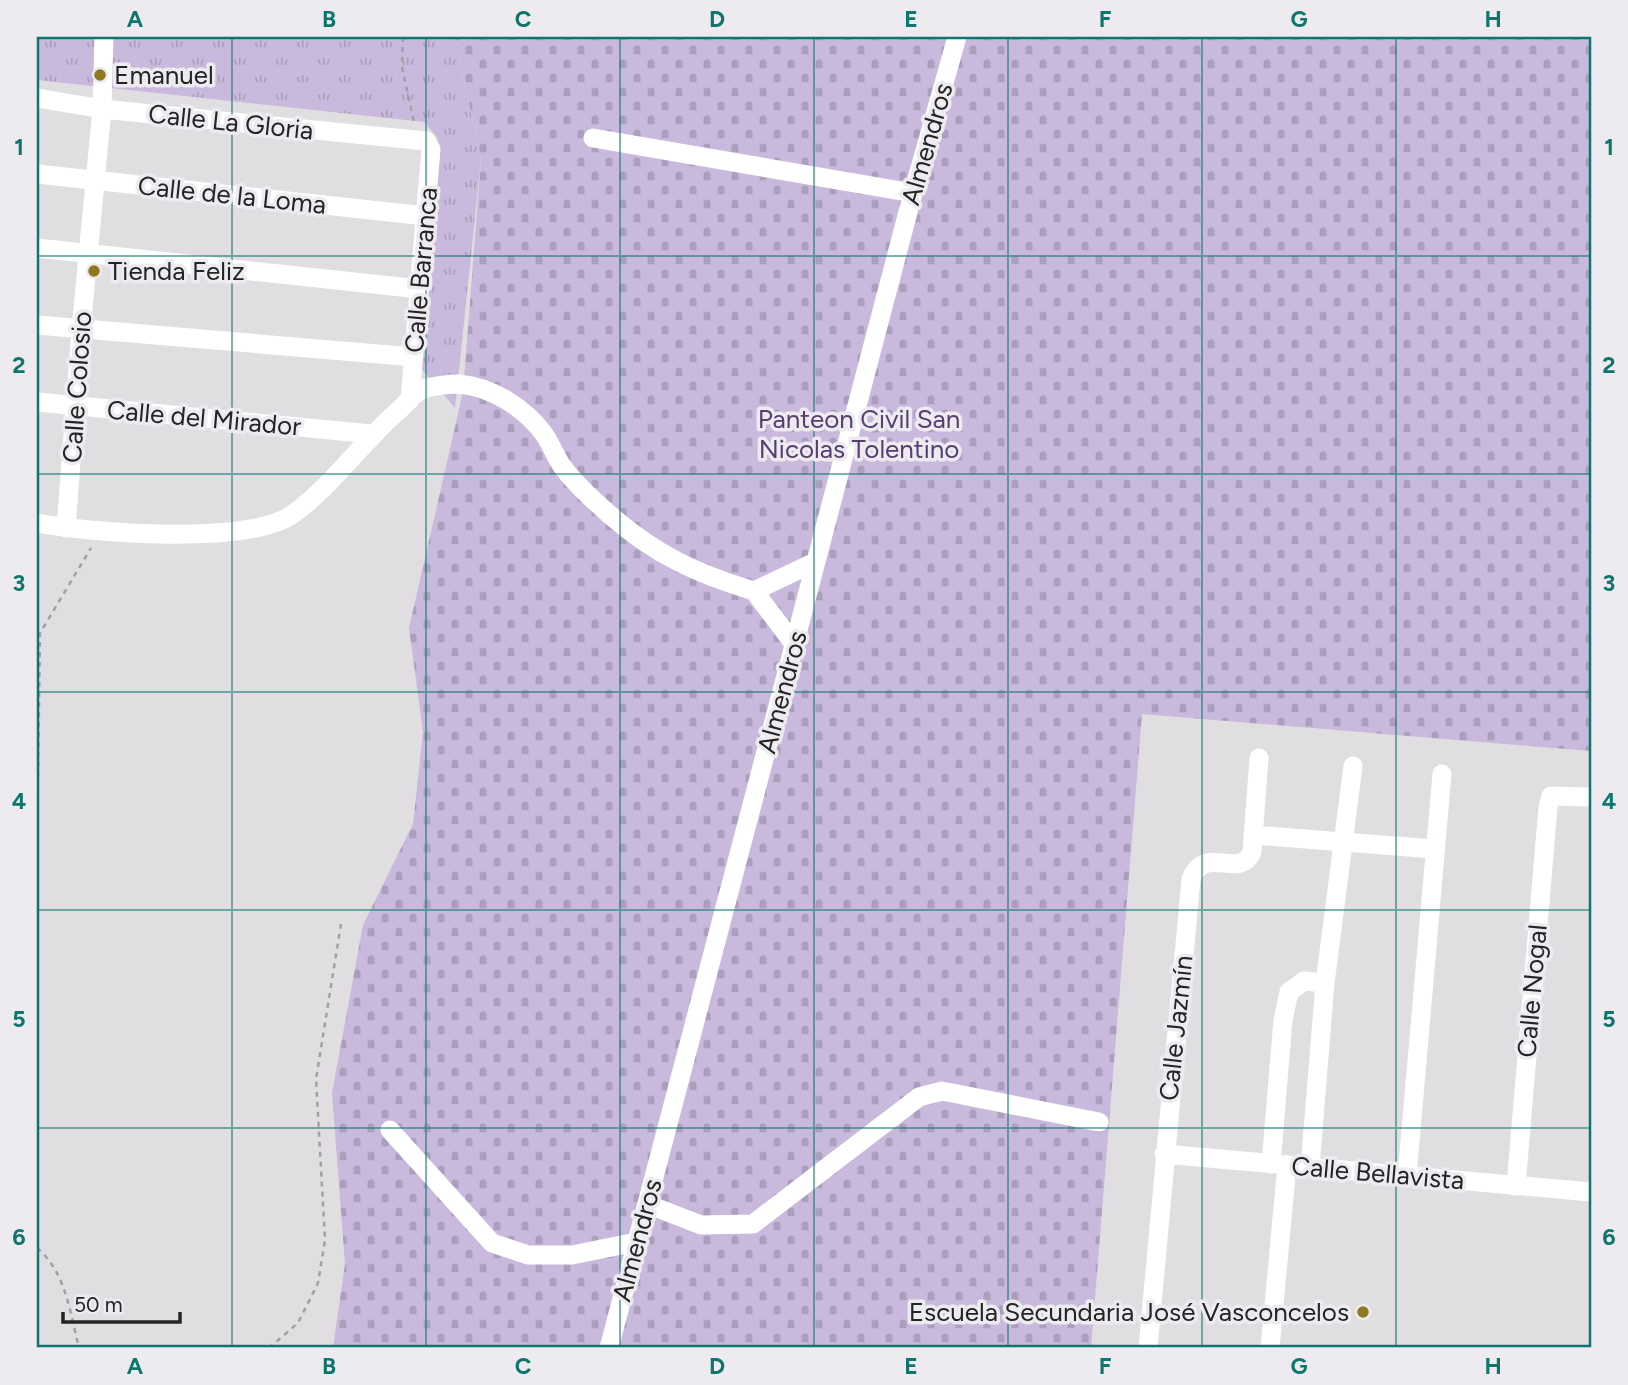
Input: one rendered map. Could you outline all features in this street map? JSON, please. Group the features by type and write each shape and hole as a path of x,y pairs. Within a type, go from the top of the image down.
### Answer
{"street":[{"name":"Calle Colosio","path":"66,528 87,253 102,109 104,37"},
{"name":"Almendros","path":"608,1348 913,193 957,37"},
{"name":"Calle La Gloria","path":"37,98 102,109 425,141"},
{"path":"593,138 913,193"},
{"name":"Calle Barranca","path":"410,400 431,149 425,141"},
{"name":"Calle de la Loma","path":"37,174 426,216"},
{"path":"37,248 420,289"},
{"path":"37,325 414,357"},
{"path":"37,523 102,530 221,532 262,526 292,515 372,434 423,389 459,384 495,394 528,415 545,435 562,467 610,515 666,558 707,577 754,592 794,644"},
{"name":"Calle del Mirador","path":"37,402 372,434"},
{"path":"754,592 815,562"},
{"name":"Calle Jazmín","path":"1148,1348 1191,879 1195,868 1205,862 1242,864 1248,861 1253,835 1259,758"},
{"path":"1310,1167 1325,983 1353,766"},
{"path":"1407,1176 1442,774"},
{"name":"Calle Nogal","path":"1516,1186 1551,796 1591,797"},
{"path":"1253,835 1434,849"},
{"path":"1270,1348 1283,1020 1289,992 1304,981 1325,983"},
{"path":"647,1204 701,1225 753,1224 919,1097 942,1091 1100,1122"},
{"path":"390,1130 492,1242 528,1255 572,1255 636,1242"},
{"name":"Calle Bellavista","path":"1164,1154 1591,1192"}],"path":[{"path":"402,37 402,67 408,100 417,132 425,141"},
{"path":"37,847 38,633 102,530"},
{"path":"268,1348 298,1323 318,1283 326,1240 316,1079 341,924"},
{"path":"37,1248 52,1261 63,1286 79,1348"}],"green space":[{"path":"37,37 455,37 481,160 455,408 417,364 440,154 437,137 424,122 37,80"},
{"name":"Panteon Civil San Nicolas Tolentino","path":"455,37 1591,37 1591,751 1142,714 1091,1348 333,1348 345,1264 332,1093 363,925 413,824 423,732 409,628 463,392 481,160"}],"place":[{"name":"Emanuel","path":"100,75"},
{"name":"Tienda Feliz","path":"94,271"},
{"name":"Escuela Secundaria José Vasconcelos","path":"1363,1312"}]}
